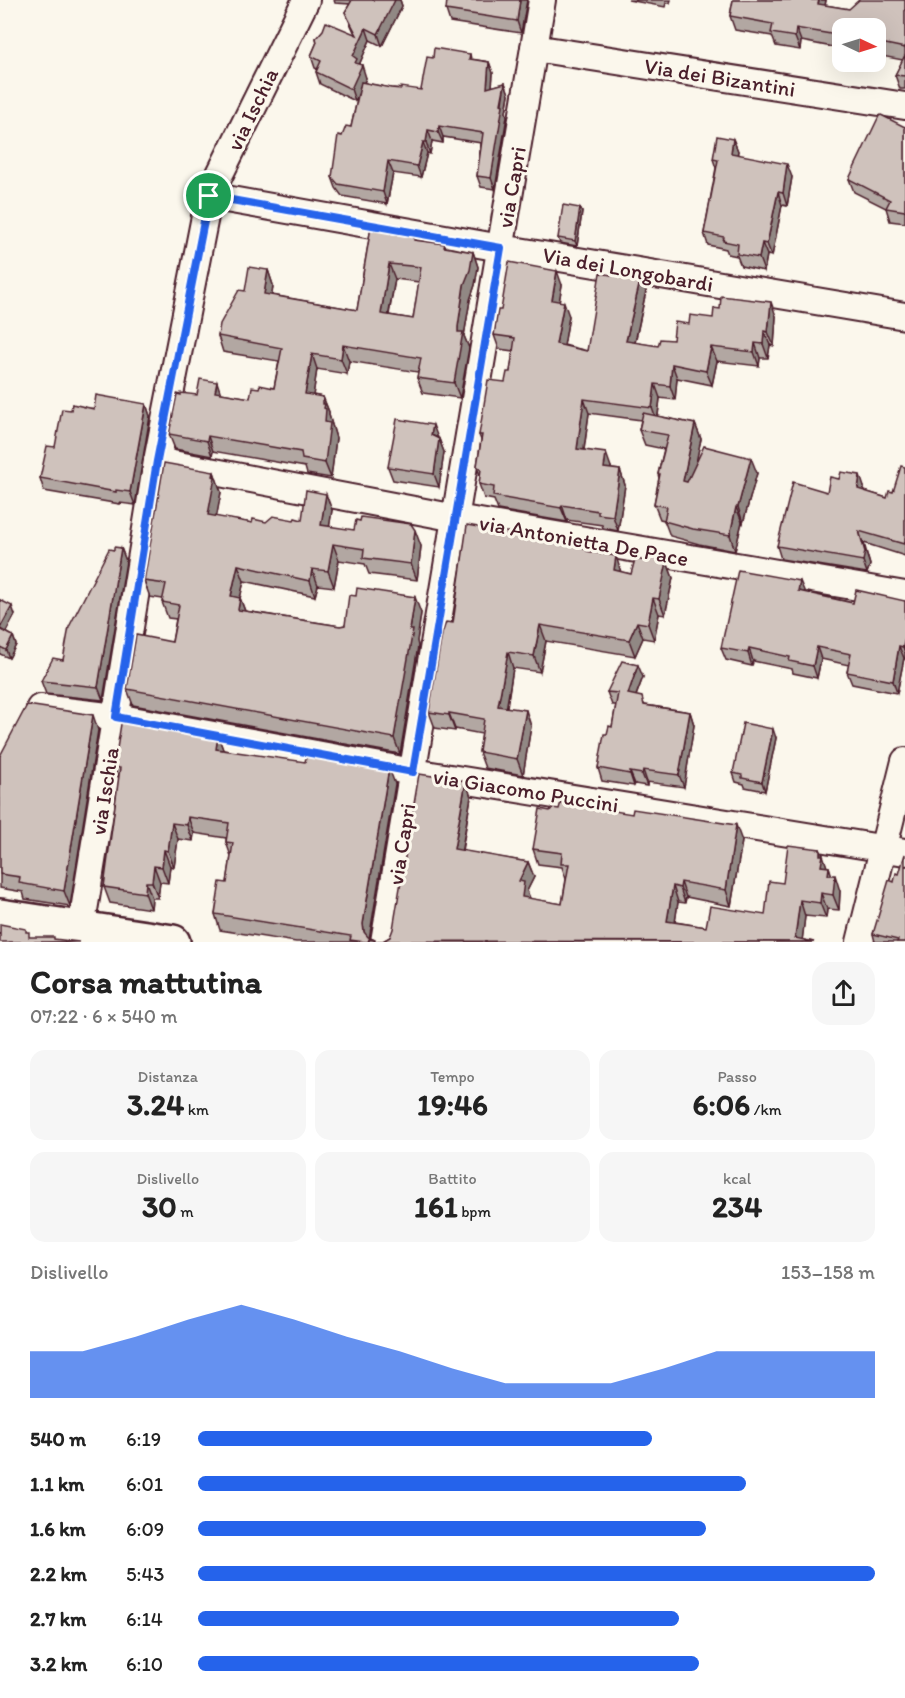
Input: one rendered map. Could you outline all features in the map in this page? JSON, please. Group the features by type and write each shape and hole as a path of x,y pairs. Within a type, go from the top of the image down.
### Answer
{"main road":[{"path":"0,916 173,942"}],"street":[{"name":"via Ischia","path":"81,928 157,461 209,196 306,0"},
{"name":"via Capri","path":"384,942 542,0"},
{"name":"Via dei Bizantini","path":"534,48 905,106"},
{"name":"Via dei Longobardi","path":"209,196 905,316"},
{"name":"via Antonietta De Pace","path":"157,461 456,518 905,595"},
{"name":"via Giacomo Puccini","path":"40,708 116,717 413,772 894,850"},
{"path":"860,942 894,850 905,761"}],"building":[{"path":"352,0 395,0 378,34 366,28 353,56 357,59 355,63 362,65 351,89 316,72 321,61 311,56 317,42 316,38 326,22 357,35 345,12"},
{"path":"447,0 520,0 517,21 446,10"},
{"path":"733,0 819,0 818,4 849,9 859,0 905,0 905,48 886,44 886,18 832,18 832,34 796,28 795,37 771,33 773,24 730,16"},
{"path":"434,48 470,54 469,59 489,62 487,88 505,83 491,178 477,176 483,133 439,126 438,132 428,130 417,166 388,161 383,192 338,184 332,177 338,135 342,136 346,126 351,127 361,82 391,88 421,90 427,57 433,58"},
{"path":"905,55 905,76 895,75"},
{"path":"881,115 905,127 905,211 886,208 890,200 849,179"},
{"path":"717,136 733,139 731,153 787,164 783,193 778,192 767,244 762,243 759,258 737,254 738,244 723,241 724,237 704,233 718,160 713,159"},
{"path":"563,205 580,208 575,241 558,238"},
{"path":"371,227 414,234 414,240 445,244 444,247 473,252 470,270 464,285 458,327 458,332 463,332 454,383 417,378 421,358 343,345 341,359 312,354 305,394 323,397 326,409 325,422 330,423 325,463 302,459 301,452 208,436 207,441 169,434 177,394 197,395 200,379 217,382 215,392 250,398 252,387 259,388 260,385 274,388 282,348 218,336 220,324 239,290 245,291 249,267 268,270 264,294 357,310","holes":["389,264 421,267 413,319 381,314"]},
{"path":"509,262 557,271 552,300 564,302 556,344 587,351 600,273 641,277 626,341 658,346 660,339 673,340 675,322 689,324 690,315 713,318 714,308 720,309 721,296 771,302 768,332 764,331 763,344 755,343 754,352 711,347 706,371 672,364 670,386 655,384 652,408 584,399 577,449 606,453 604,468 620,470 613,516 562,505 561,508 493,496 494,487 479,484 481,469 477,466 482,435 479,435 488,380 505,382 507,372 510,372 515,338 494,335 498,310 501,310"},
{"path":"96,395 146,404 130,492 116,490 116,492 40,478 47,446 55,447 62,409 71,410 72,404 94,409"},
{"path":"643,413 695,424 683,481 687,482 704,446 751,458 730,535 693,529 664,521 667,507 654,504 660,474 658,474 668,435 639,430"},
{"path":"397,419 433,425 431,435 439,439 434,474 388,467"},
{"path":"164,463 214,472 208,515 252,523 253,519 266,522 273,516 302,520 306,490 326,494 321,525 354,530 356,520 360,521 361,517 411,524 415,530 411,564 363,558 364,549 333,544 328,571 312,569 310,581 238,565 231,596 240,598 238,610 340,626 345,625 349,595 356,596 357,588 415,597 410,630 413,630 394,738 127,689 136,635 172,642 179,605 162,602 166,584 144,581"},
{"path":"901,466 905,467 904,544 859,531 865,552 863,561 777,546 793,482 827,492 830,477 839,479 841,472 860,475 858,489 887,498 889,491 893,492"},
{"path":"467,525 585,546 584,549 587,551 616,556 614,570 631,574 635,559 646,561 648,554 665,557 664,561 667,562 659,599 653,598 648,624 637,622 629,640 540,625 534,656 508,652 498,706 526,710 517,759 479,752 484,719 429,712 442,634 446,622 453,623"},
{"path":"114,547 121,548 98,687 41,681 53,658 63,660 69,627 109,549 114,550"},
{"path":"738,570 800,581 798,591 853,603 856,590 905,601 905,637 903,647 899,646 893,681 847,672 851,654 817,647 813,666 789,661 790,657 749,648 748,653 721,648"},
{"path":"0,600 12,606 0,628"},
{"path":"0,629 13,636 6,650 0,647"},
{"path":"622,661 638,665 628,694 642,697 644,705 690,712 679,775 643,770 642,774 630,772 630,774 598,768 604,734 607,734 609,726 612,727 618,693 607,692"},
{"path":"27,705 93,715 64,891 19,883 20,877 0,874 0,756"},
{"path":"122,718 218,736 216,749 305,762 307,753 389,768 363,924 364,932 375,940 369,939 365,942 350,940 351,936 215,914 220,882 227,883 233,843 226,842 229,823 188,817 187,825 172,823 168,851 164,850 162,867 154,866 152,882 146,882 145,893 104,887 120,768 114,767"},
{"path":"743,723 773,729 762,782 742,778 742,775 733,773"},
{"path":"419,774 466,781 454,849 528,862 519,881 524,882 522,897 562,904 569,864 561,864 562,853 533,849 540,809 550,811 552,808 559,809 561,802 632,814 633,809 736,825 726,890 681,882 680,888 673,886 667,921 706,927 710,906 765,915 769,881 783,883 788,845 820,849 820,855 823,855 821,866 829,867 828,875 835,875 833,895 821,893 820,903 800,900 795,938 814,942 377,941 390,937 393,929"},
{"path":"905,854 905,942 897,942 898,940 873,934 889,880 894,882 896,873 899,874"},
{"path":"0,924 26,929 29,937 54,937 54,939 79,942 0,942"}],"route":[{"path":"209,196 501,248 413,772 116,717 157,461 209,196"}]}
